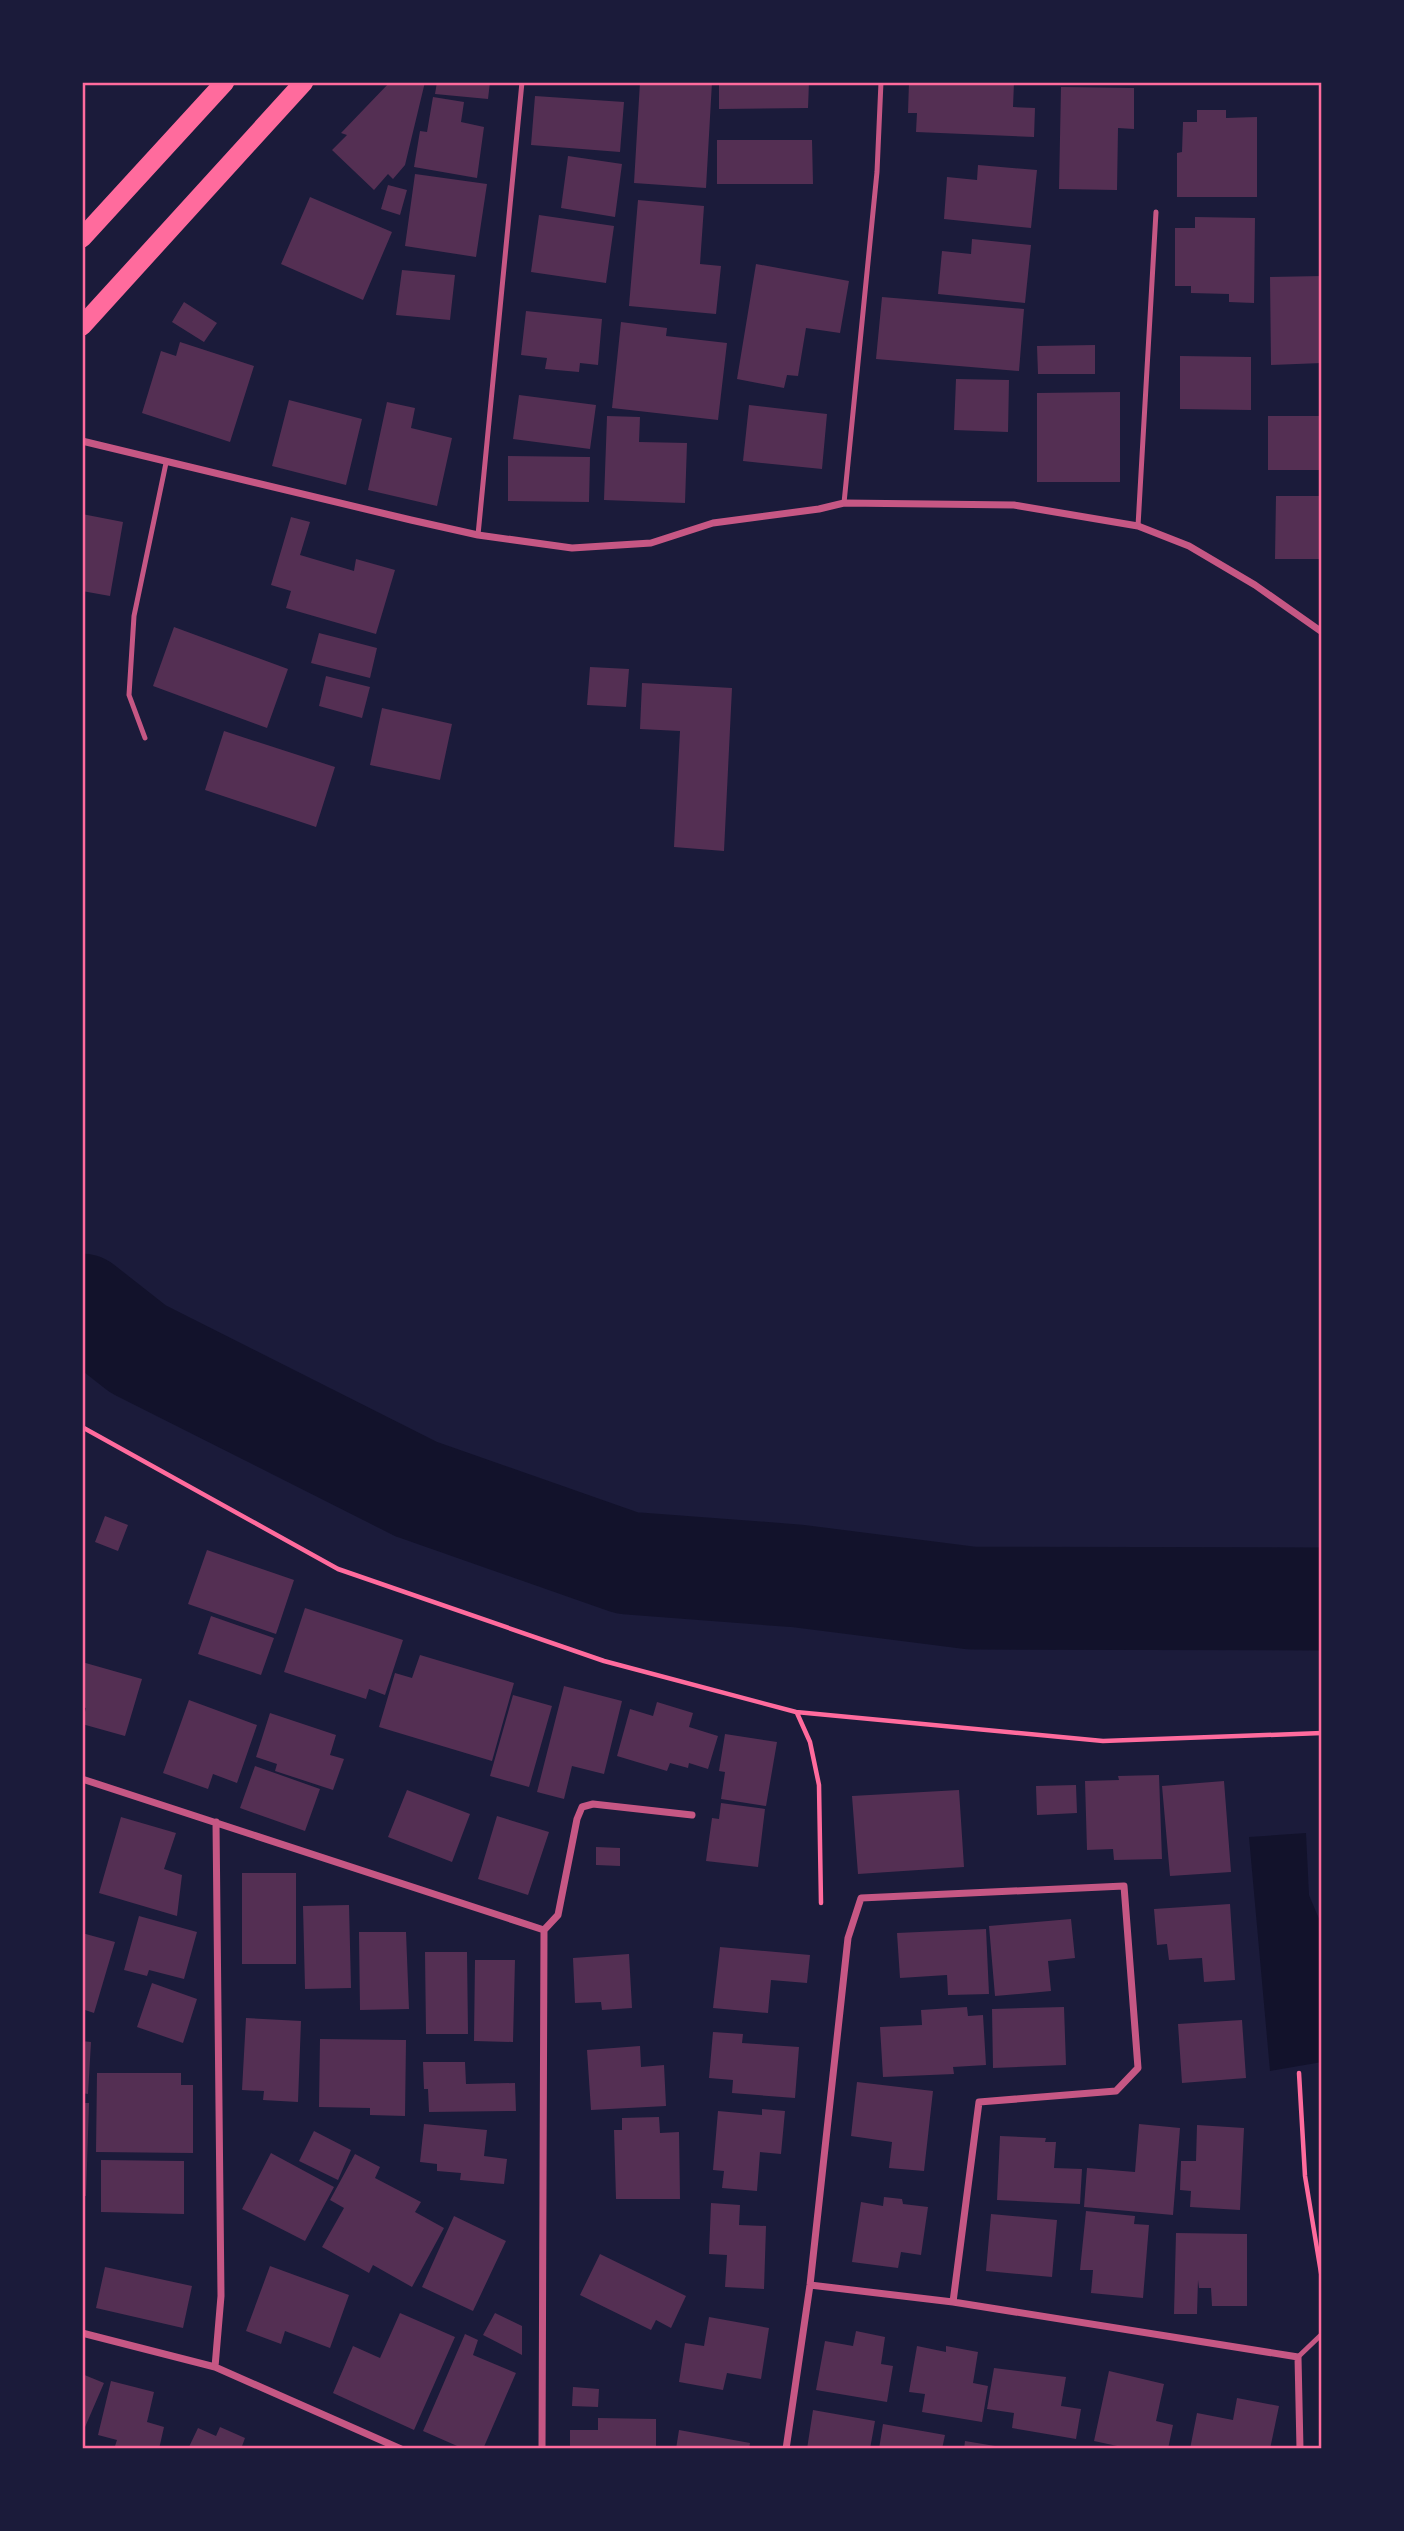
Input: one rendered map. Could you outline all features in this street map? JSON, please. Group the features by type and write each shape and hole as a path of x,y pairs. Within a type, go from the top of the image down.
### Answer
{"highway":[{"path":"82,238 226,82"},
{"path":"82,326 304,82"}],"street":[{"path":"82,441 478,535 572,548 651,543 713,523 819,509 844,503 1014,505 1138,526 1189,547 1255,585 1322,632"},
{"path":"82,1779 544,1930"},
{"path":"541,2449 544,1930 558,1915 577,1819 582,1807 593,1804 692,1815"},
{"path":"215,2367 221,2296 216,1822"},
{"path":"786,2449 810,2285 848,1938 861,1898 1124,1886 1138,2068 1116,2091 979,2102 953,2302"},
{"path":"810,2285 953,2302 1298,2357 1300,2449"},
{"path":"82,2333 215,2367 401,2449"}],"lane":[{"path":"478,535 522,82"},
{"path":"844,503 877,172 881,82"},
{"path":"1138,526 1156,212"},
{"path":"145,738 129,695 134,616 166,463"},
{"path":"1298,2357 1322,2334"}],"path":[{"path":"82,1427 338,1569 604,1661 796,1712 1103,1741 1322,1733"},
{"path":"796,1712 810,1742 819,1784 821,1909"},
{"path":"1299,2073 1305,2176 1322,2279"}],"shaded area":[{"path":"1306,1833 1309,1895 1322,1926 1322,2062 1270,2071 1249,1837"}],"building":[{"path":"390,82 425,82 405,165 393,179 388,174 374,190 332,150 347,135 341,133"},
{"path":"437,82 490,82 488,99 435,94"},
{"path":"640,82 712,82 706,188 634,183"},
{"path":"719,82 809,82 808,108 719,109"},
{"path":"909,82 1014,82 1013,107 1035,108 1034,137 916,132 917,113 908,113"},
{"path":"1061,87 1134,88 1134,129 1118,128 1117,190 1059,189"},
{"path":"535,96 624,102 620,152 531,145"},
{"path":"433,97 464,102 461,122 484,127 477,178 414,167 420,131 427,132"},
{"path":"1197,110 1226,110 1226,118 1257,117 1257,197 1177,197 1177,153 1182,152 1183,122 1197,122"},
{"path":"717,140 812,140 813,184 717,184"},
{"path":"568,156 622,164 615,217 561,208"},
{"path":"978,165 1037,170 1031,228 944,219 947,177 977,180"},
{"path":"415,174 487,184 476,257 405,246"},
{"path":"388,185 407,190 400,215 381,209"},
{"path":"310,197 392,232 363,300 281,264"},
{"path":"638,200 704,206 700,264 721,266 716,314 629,306"},
{"path":"539,215 614,226 606,283 531,272"},
{"path":"1195,217 1255,218 1254,303 1229,302 1229,294 1191,293 1191,286 1175,286 1175,228 1195,228"},
{"path":"972,239 1031,245 1025,303 938,294 942,251 971,254"},
{"path":"756,264 849,281 840,333 806,328 798,376 787,375 784,388 737,379"},
{"path":"402,270 455,275 450,320 396,315"},
{"path":"1322,276 1322,363 1271,365 1270,277"},
{"path":"882,297 1024,309 1019,371 876,359"},
{"path":"184,302 217,323 204,342 172,322"},
{"path":"526,311 602,319 598,365 580,363 579,372 545,369 547,358 521,355"},
{"path":"621,322 667,328 666,336 727,343 718,420 612,408"},
{"path":"180,342 254,366 230,442 142,413 161,351 176,356"},
{"path":"1095,345 1095,374 1038,374 1037,346"},
{"path":"1180,356 1251,357 1251,410 1180,409"},
{"path":"956,379 1009,380 1008,432 954,430"},
{"path":"1120,392 1120,482 1037,482 1037,393"},
{"path":"519,395 596,405 590,449 513,439"},
{"path":"289,400 362,419 346,485 272,466"},
{"path":"387,402 415,408 411,428 452,438 437,506 368,490"},
{"path":"749,405 827,414 822,469 743,461"},
{"path":"607,416 640,417 639,442 687,443 685,503 604,500"},
{"path":"1268,416 1322,416 1322,470 1268,470"},
{"path":"508,456 590,457 589,502 508,501"},
{"path":"1276,496 1322,496 1322,559 1275,559"},
{"path":"82,514 123,522 110,596 82,591"},
{"path":"291,517 310,522 300,555 354,571 356,559 395,570 376,634 286,608 291,591 271,585"},
{"path":"174,627 288,669 267,728 153,686"},
{"path":"319,633 377,648 370,678 311,663"},
{"path":"590,667 629,669 626,707 587,705"},
{"path":"326,676 370,687 362,718 319,706"},
{"path":"642,683 732,688 724,851 674,847 680,731 640,729"},
{"path":"382,708 452,724 440,780 370,765"},
{"path":"224,731 335,767 316,827 205,790"},
{"path":"105,1516 128,1525 118,1551 95,1542"},
{"path":"207,1550 294,1580 276,1634 188,1604"},
{"path":"305,1608 403,1640 385,1695 369,1689 366,1699 284,1672"},
{"path":"211,1616 274,1638 261,1675 198,1654"},
{"path":"420,1655 514,1683 492,1761 379,1727 395,1673 412,1678"},
{"path":"82,1662 142,1679 125,1736 82,1724 86,1708 82,1707"},
{"path":"564,1686 622,1701 604,1774 572,1766 564,1799 537,1792"},
{"path":"513,1695 552,1706 529,1787 490,1776"},
{"path":"189,1700 257,1725 237,1783 213,1774 208,1789 163,1773"},
{"path":"657,1702 693,1713 689,1727 718,1736 708,1769 689,1763 688,1768 670,1763 667,1771 617,1756 630,1709 653,1716"},
{"path":"270,1713 336,1735 330,1755 344,1759 333,1790 275,1771 277,1764 256,1757"},
{"path":"725,1734 777,1742 766,1806 721,1799 725,1772 719,1771"},
{"path":"255,1766 320,1789 305,1831 240,1808"},
{"path":"1159,1775 1162,1859 1114,1860 1113,1849 1087,1850 1085,1781 1119,1780 1118,1776"},
{"path":"1224,1781 1231,1872 1170,1876 1162,1786"},
{"path":"1076,1785 1077,1813 1037,1815 1036,1786"},
{"path":"407,1790 470,1814 452,1862 388,1837"},
{"path":"959,1790 964,1867 858,1874 852,1796"},
{"path":"721,1803 765,1809 758,1867 706,1861 712,1818 719,1819"},
{"path":"497,1816 549,1832 528,1895 478,1879"},
{"path":"121,1817 176,1833 164,1869 182,1875 177,1916 99,1893"},
{"path":"596,1847 620,1848 620,1866 596,1865"},
{"path":"242,1873 296,1873 296,1964 242,1964"},
{"path":"1230,1904 1235,1980 1204,1982 1202,1958 1169,1960 1167,1944 1157,1945 1154,1909"},
{"path":"349,1905 351,1988 305,1989 303,1906"},
{"path":"139,1916 197,1932 184,1979 149,1970 147,1976 124,1970"},
{"path":"1071,1919 1075,1958 1048,1961 1051,1991 995,1996 989,1926"},
{"path":"986,1929 989,1994 948,1995 947,1975 900,1978 897,1933"},
{"path":"359,1932 406,1932 409,2009 360,2010"},
{"path":"82,1933 115,1942 94,2013 82,2009"},
{"path":"720,1947 810,1955 807,1983 771,1980 768,2013 713,2008"},
{"path":"425,1952 467,1952 468,2034 426,2034"},
{"path":"629,1954 632,2008 602,2010 601,2002 575,2003 573,1958"},
{"path":"475,1960 515,1960 513,2042 474,2041"},
{"path":"152,1983 197,1999 183,2043 137,2027"},
{"path":"967,2007 968,2016 983,2015 986,2065 953,2067 954,2074 883,2077 880,2027 922,2025 921,2010"},
{"path":"1064,2007 1066,2065 993,2068 992,2009"},
{"path":"246,2018 301,2021 298,2102 263,2100 264,2091 242,2090"},
{"path":"1242,2020 1246,2078 1182,2083 1178,2024"},
{"path":"713,2032 743,2034 742,2043 799,2047 795,2098 732,2093 733,2080 709,2078"},
{"path":"320,2039 406,2040 405,2116 370,2115 370,2108 319,2107"},
{"path":"82,2041 91,2042 88,2094 82,2093"},
{"path":"640,2046 641,2067 664,2065 666,2106 591,2110 587,2050"},
{"path":"423,2062 465,2062 466,2084 515,2083 516,2111 429,2112 428,2089 424,2089"},
{"path":"97,2073 181,2073 181,2085 193,2085 193,2153 96,2152"},
{"path":"857,2082 933,2091 924,2171 889,2168 892,2142 851,2136"},
{"path":"82,2103 89,2103 86,2196 82,2196"},
{"path":"762,2109 785,2111 781,2154 760,2152 757,2191 722,2188 724,2171 713,2170 718,2111 762,2115"},
{"path":"659,2117 660,2133 679,2132 680,2199 616,2199 614,2130 622,2130 622,2118"},
{"path":"424,2124 487,2130 484,2156 507,2159 504,2184 460,2180 461,2173 437,2171 437,2164 420,2162"},
{"path":"1139,2124 1180,2128 1173,2215 1084,2207 1087,2168 1135,2172"},
{"path":"1197,2125 1244,2128 1240,2210 1190,2207 1191,2191 1180,2190 1181,2161 1196,2161"},
{"path":"314,2131 351,2150 338,2180 299,2161"},
{"path":"1000,2136 1046,2138 1045,2142 1056,2142 1054,2168 1082,2169 1080,2204 997,2200"},
{"path":"271,2153 334,2187 305,2241 242,2209"},
{"path":"355,2154 380,2167 375,2178 421,2202 415,2212 444,2228 412,2287 373,2265 369,2273 322,2247 344,2208 330,2200"},
{"path":"101,2160 184,2161 184,2214 101,2212"},
{"path":"884,2197 902,2199 903,2204 928,2207 921,2255 901,2252 898,2268 852,2262 861,2202 883,2206"},
{"path":"711,2203 740,2205 739,2225 766,2226 764,2289 725,2287 727,2255 709,2254"},
{"path":"1086,2211 1135,2216 1134,2224 1149,2225 1143,2298 1091,2293 1093,2270 1080,2270"},
{"path":"991,2214 1057,2220 1052,2277 986,2271"},
{"path":"454,2216 506,2241 473,2311 422,2287"},
{"path":"1176,2233 1247,2234 1247,2306 1212,2306 1211,2288 1199,2288 1198,2280 1197,2314 1174,2314"},
{"path":"600,2254 686,2296 671,2328 656,2320 651,2330 580,2295"},
{"path":"270,2266 349,2295 330,2348 285,2331 281,2344 246,2331"},
{"path":"105,2267 192,2286 183,2328 96,2308"},
{"path":"400,2313 455,2337 414,2430 333,2393 353,2346 380,2358"},
{"path":"495,2313 522,2326 522,2355 483,2335"},
{"path":"709,2317 769,2328 761,2379 727,2373 723,2390 679,2382 685,2343 704,2346"},
{"path":"856,2331 885,2337 881,2364 893,2366 887,2402 816,2390 825,2341 853,2346"},
{"path":"465,2334 478,2340 473,2355 516,2373 483,2449 464,2449 423,2431"},
{"path":"917,2346 946,2352 946,2346 978,2352 973,2383 988,2386 982,2422 922,2412 925,2394 909,2392"},
{"path":"994,2368 1066,2377 1061,2406 1081,2409 1076,2439 1012,2428 1014,2413 987,2409"},
{"path":"1109,2371 1164,2384 1156,2421 1173,2425 1168,2449 1131,2449 1094,2441"},
{"path":"82,2374 104,2383 82,2434"},
{"path":"111,2381 154,2392 147,2422 164,2427 159,2449 114,2449 117,2440 98,2435"},
{"path":"573,2387 599,2389 598,2407 572,2406"},
{"path":"1237,2398 1279,2406 1270,2449 1190,2449 1197,2413 1233,2420"},
{"path":"813,2410 875,2421 870,2449 807,2449"},
{"path":"598,2418 656,2419 656,2449 570,2449 570,2430 598,2430"},
{"path":"883,2424 945,2435 942,2449 879,2449"},
{"path":"220,2427 245,2438 241,2449 188,2449 198,2428 216,2436"},
{"path":"679,2430 750,2443 749,2449 676,2449"},
{"path":"965,2441 1001,2447 1001,2449 964,2449"}],"waterway":[{"path":"82,1305 138,1349 416,1489 627,1563 798,1576 971,1598 1322,1599"}]}
